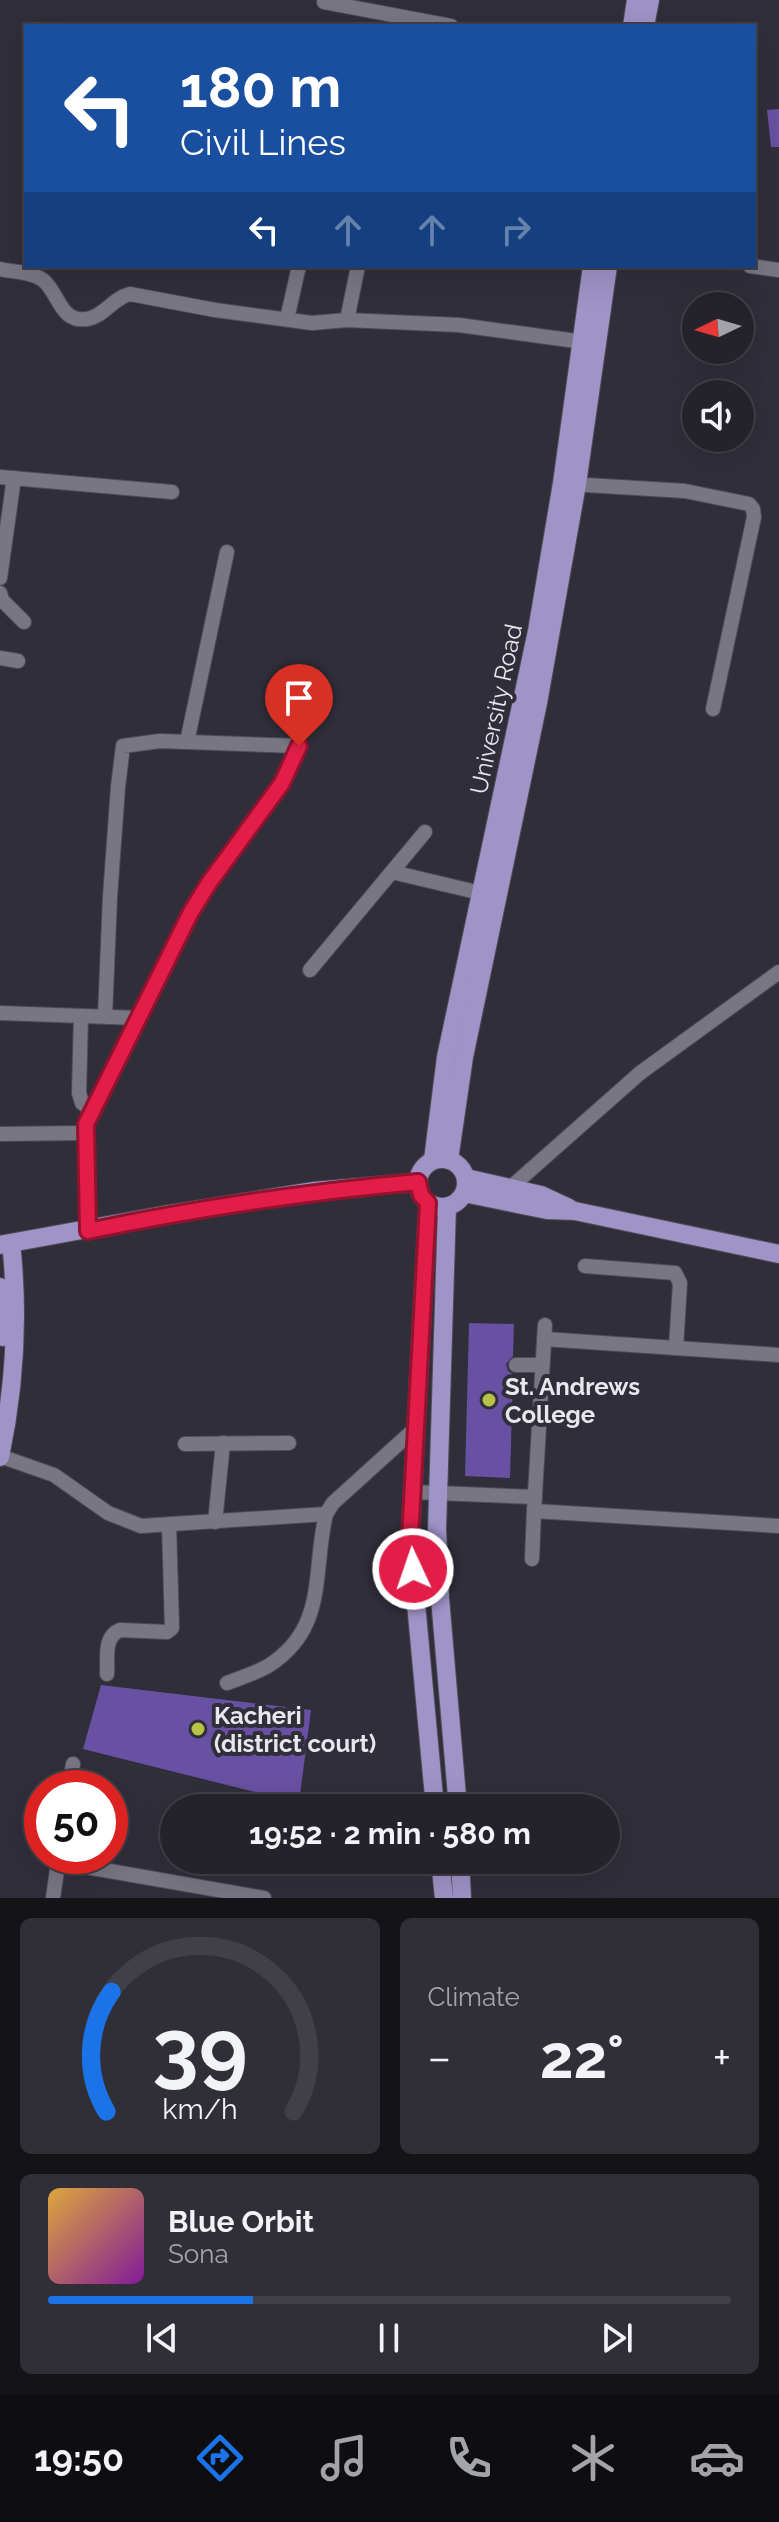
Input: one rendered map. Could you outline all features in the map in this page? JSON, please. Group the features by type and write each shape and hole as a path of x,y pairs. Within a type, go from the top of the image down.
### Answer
{"main road":[{"path":"632,24 636,0"},
{"path":"645,24 650,0"},
{"name":"University Road","path":"441,1160 446,1057 489,895 537,631 569,484 589,342 592,268"},
{"name":"University Road","path":"589,342 608,268"},
{"path":"441,1160 457,1163 465,1185 454,1204 440,1207 428,1203 421,1195 418,1182 421,1171 441,1160"},
{"path":"0,1388 6,1324 16,1289 6,1244 314,1191 418,1182"},
{"path":"465,1185 510,1188 553,1199 575,1211"},
{"path":"465,1185 547,1210 575,1211 779,1254"},
{"path":"428,1203 410,1539 434,1794"},
{"path":"447,1207 437,1493 440,1598 457,1794"},
{"path":"0,1287 14,1372 0,1456"},
{"path":"441,1874 444,1898"},
{"path":"461,1874 462,1898"}],"street":[{"path":"324,2 440,24"},
{"path":"756,267 779,270"},
{"path":"287,319 299,268"},
{"path":"347,320 358,268"},
{"path":"0,269 42,272 61,308 76,319 90,319 118,298 130,294 215,310 312,323 347,320 459,325 589,342"},
{"path":"0,578 7,477 172,492"},
{"path":"569,484 685,491 749,504 753,509 754,517 713,709"},
{"path":"187,742 227,552"},
{"path":"0,593 2,600 24,622"},
{"path":"0,658 18,661"},
{"path":"88,1231 86,1124 191,912 282,783 299,746 187,742 123,746 111,881 105,1016"},
{"path":"310,970 425,832"},
{"path":"392,872 489,895"},
{"path":"510,1188 640,1073 779,973"},
{"path":"0,1013 138,1018"},
{"path":"81,1016 79,1093 82,1103 93,1111"},
{"path":"0,1134 85,1133"},
{"path":"585,1266 675,1273 680,1283 676,1348"},
{"path":"532,1559 545,1332 676,1348 779,1355"},
{"path":"516,1365 542,1365"},
{"path":"227,1683 267,1666 294,1644 313,1610 326,1514 333,1503 417,1427"},
{"path":"215,1522 223,1443"},
{"path":"185,1444 289,1443"},
{"path":"0,1456 54,1475 108,1513 141,1526 326,1514"},
{"path":"413,1492 779,1526"},
{"path":"107,1674 109,1638 113,1633 120,1630 167,1632 172,1628 169,1525"},
{"path":"72,1770 73,1764"},
{"path":"128,1872 264,1898"},
{"path":"53,1898 57,1874"}],"building":[{"path":"779,109 779,147 771,147 767,110"},
{"name":"St. Andrews College","path":"469,1323 514,1324 513,1356 506,1364 513,1374 510,1478 465,1476"},
{"name":"Kacheri (district court)","path":"101,1685 311,1710 300,1794 263,1794 83,1749"}],"place":[{"name":"St. Andrews College","path":"489,1400"},
{"name":"Kacheri (district court)","path":"198,1729"}],"route":[{"path":"299,746 282,783 191,912 86,1124 88,1231 164,1215 314,1191 418,1182 421,1195 428,1203 410,1539 413,1569"}]}
